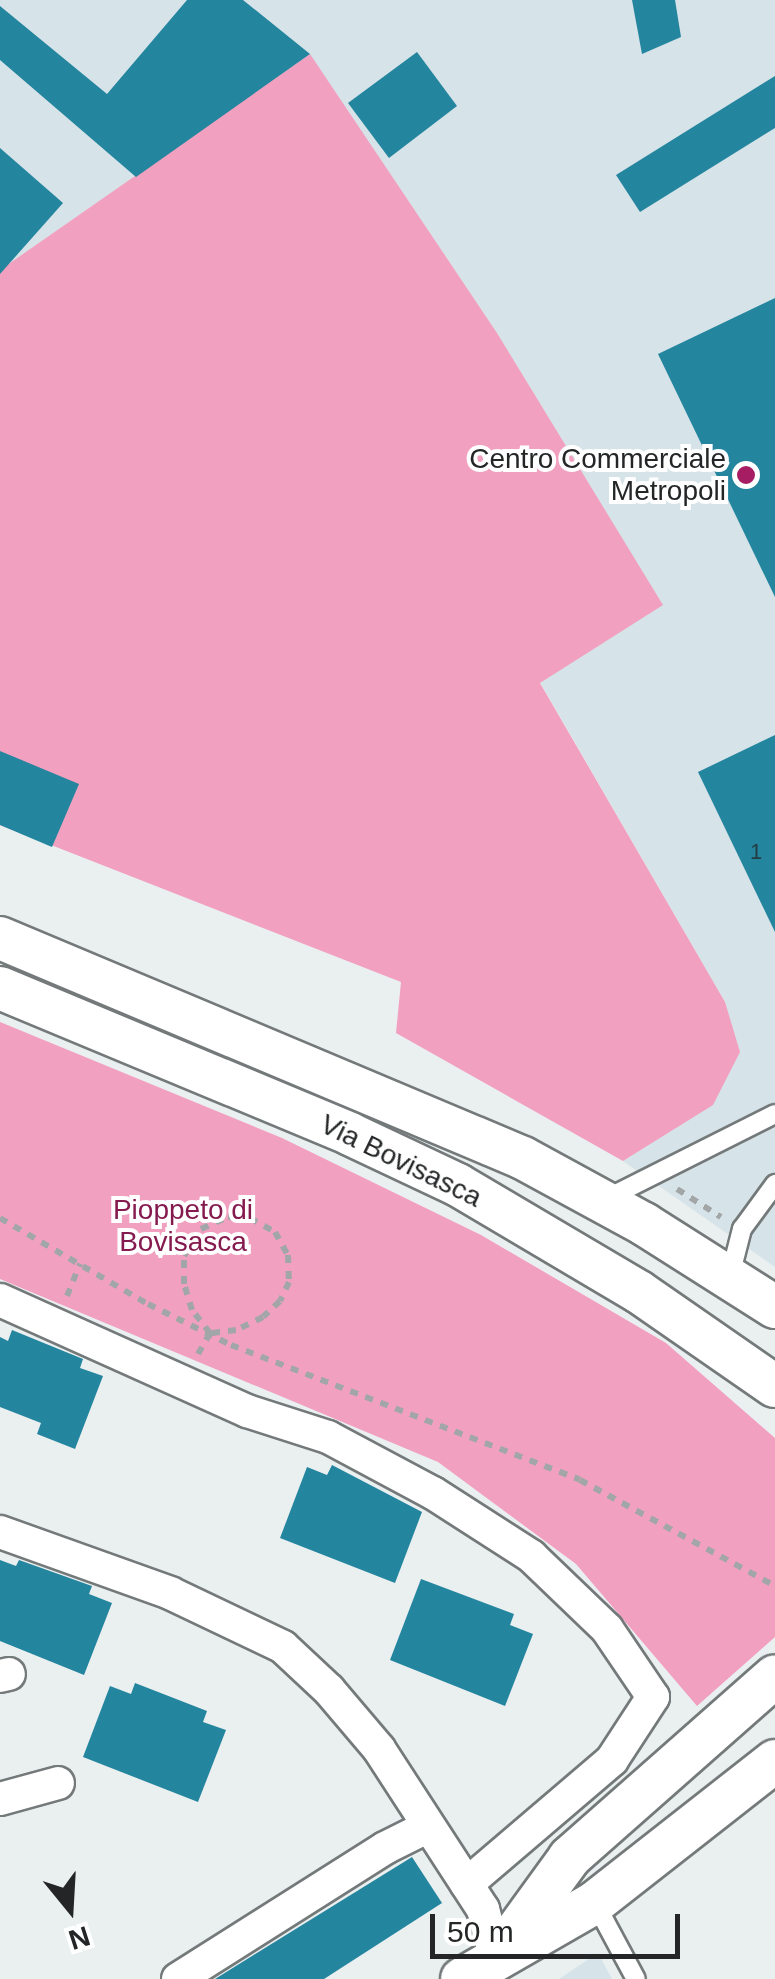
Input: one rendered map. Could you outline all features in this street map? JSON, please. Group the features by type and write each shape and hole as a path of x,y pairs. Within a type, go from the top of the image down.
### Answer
{"street":[{"name":"Via Bovisasca","path":"0,938 456,1128 603,1201 775,1307"},
{"name":"Via Bovisasca","path":"0,988 338,1128 458,1186 586,1260 770,1385"},
{"path":"0,1300 248,1411 328,1437 433,1493 531,1556 607,1629 653,1697 612,1760 468,1884"},
{"path":"0,1532 170,1593 283,1647 329,1690 379,1749 468,1884 483,1909 479,1969"},
{"path":"479,1969 570,1857 775,1676"},
{"path":"479,1969 594,1902 775,1761"},
{"path":"0,1799 58,1783"},
{"path":"178,1979 384,1848 428,1827"}],"lane":[{"path":"603,1201 775,1114"},
{"path":"730,1276 742,1229 775,1184"},
{"path":"594,1902 636,1979"}],"path":[{"path":"667,1182 727,1220"},
{"path":"228,1217 250,1218 274,1232 288,1256 288,1282 280,1301 263,1317 236,1330 210,1333 192,1310 184,1284 184,1256 201,1229 228,1217"},
{"path":"0,1218 148,1304 210,1333 580,1480 775,1586"}],"shaded area":[{"path":"0,0 775,0 775,1267 623,1161 712,1105 725,1002 540,682 662,605 497,333 310,55 0,270"},
{"path":"598,1953 612,1979 559,1979"}],"green space":[{"path":"310,54 497,333 663,605 540,683 725,1002 740,1052 713,1105 623,1161 396,1033 401,982 0,825 0,270"},
{"name":"Pioppeto di Bovisasca","path":"0,1022 282,1138 481,1235 666,1343 775,1438 775,1637 697,1706 576,1564 438,1462 0,1279"}],"building":[{"path":"187,0 243,0 310,54 136,177 0,60 0,6 107,94"},
{"path":"632,0 675,0 681,37 642,54"},
{"path":"417,52 457,106 389,158 348,103"},
{"path":"775,76 775,128 640,212 616,175"},
{"path":"0,148 63,203 0,274"},
{"name":"Centro Commerciale Metropoli","path":"775,298 775,597 658,354"},
{"path":"775,735 775,932 698,772"},
{"path":"0,751 79,784 52,847 0,825"},
{"path":"12,1330 83,1359 80,1368 103,1376 75,1449 37,1434 41,1423 0,1407 0,1337 8,1341"},
{"path":"332,1465 422,1512 395,1583 280,1538 307,1467 327,1475"},
{"path":"0,1560 16,1566 19,1560 92,1586 89,1594 112,1603 84,1675 0,1641"},
{"path":"421,1579 514,1614 510,1625 533,1634 505,1706 390,1660"},
{"path":"135,1683 207,1711 203,1722 226,1730 198,1802 83,1757 110,1686 131,1694"},
{"path":"412,1857 442,1903 324,1979 215,1979"}],"place":[{"name":"Centro Commerciale Metropoli","path":"746,475"}]}
